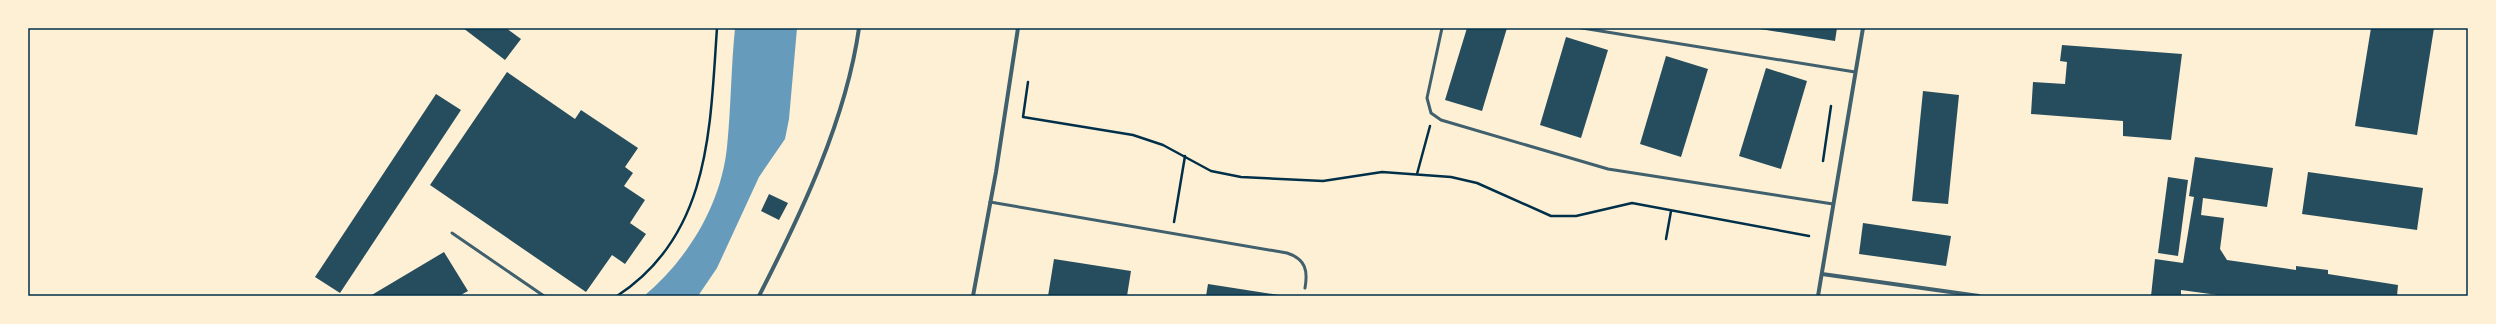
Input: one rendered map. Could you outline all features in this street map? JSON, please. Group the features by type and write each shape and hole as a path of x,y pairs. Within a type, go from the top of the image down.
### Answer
{"street":[{"path":"759,296 797,218 826,144 848,82 859,28"},
{"path":"973,296 1018,28"},
{"path":"1818,296 1863,28"},
{"path":"1822,274 1979,296"}],"lane":[{"path":"1442,28 1427,98 1428,107 1435,117 1608,169 1833,204"},
{"path":"1582,28 1855,72"},
{"path":"990,202 1287,254 1300,258 1304,263 1307,275 1305,288"},
{"path":"452,233 544,296"}],"path":[{"path":"617,296 635,282 662,255 680,228 694,196 708,143 717,28"},
{"path":"1028,82 1023,117 1133,135 1164,145 1211,171 1241,177 1324,182 1382,172 1451,177 1477,183 1550,216 1576,216 1632,203 1809,236"},
{"path":"1823,161 1831,106"},
{"path":"1417,174 1426,136 1435,117"},
{"path":"1175,215 1185,156"},
{"path":"1666,239 1671,211"}],"water":[{"path":"735,28 797,28 789,119 785,139 759,177 717,268 698,296 644,296 675,265 688,248 710,210 718,190 724,169 727,147"}],"building":[{"path":"463,28 506,28 521,39 505,60"},
{"path":"1467,28 1507,28 1482,111 1445,100"},
{"path":"1754,28 1837,28 1835,41"},
{"path":"2371,28 2434,28 2417,135 2355,126"},
{"path":"1566,37 1608,50 1581,138 1540,125"},
{"path":"2062,45 2182,54 2171,140 2123,136 2123,121 2031,114 2033,82 2065,84 2067,62 2060,61"},
{"path":"1666,56 1708,69 1681,157 1640,144"},
{"path":"1766,68 1807,81 1781,169 1739,156"},
{"path":"507,72 575,119 581,110 638,148 625,167 633,173 624,186 645,200 630,223 646,234 625,264 612,255 586,292 430,185"},
{"path":"1923,91 1959,95 1948,204 1912,201"},
{"path":"436,94 461,110 340,293 315,277"},
{"path":"2195,157 2273,168 2267,207 2203,198 2201,215 2224,218 2220,249 2227,260 2296,270 2296,266 2328,270 2328,274 2398,285 2397,296 2225,296 2181,290 2181,296 2151,296 2155,259 2183,263 2194,197 2189,196"},
{"path":"2308,172 2423,188 2417,230 2302,214"},
{"path":"2168,177 2188,180 2178,256 2158,253"},
{"path":"769,194 788,203 779,220 761,211"},
{"path":"1863,223 1951,236 1946,266 1859,254"},
{"path":"444,252 468,291 459,296 370,296"},
{"path":"1054,259 1131,271 1127,296 1048,296"},
{"path":"1208,284 1279,295 1279,296 1206,296"}]}
